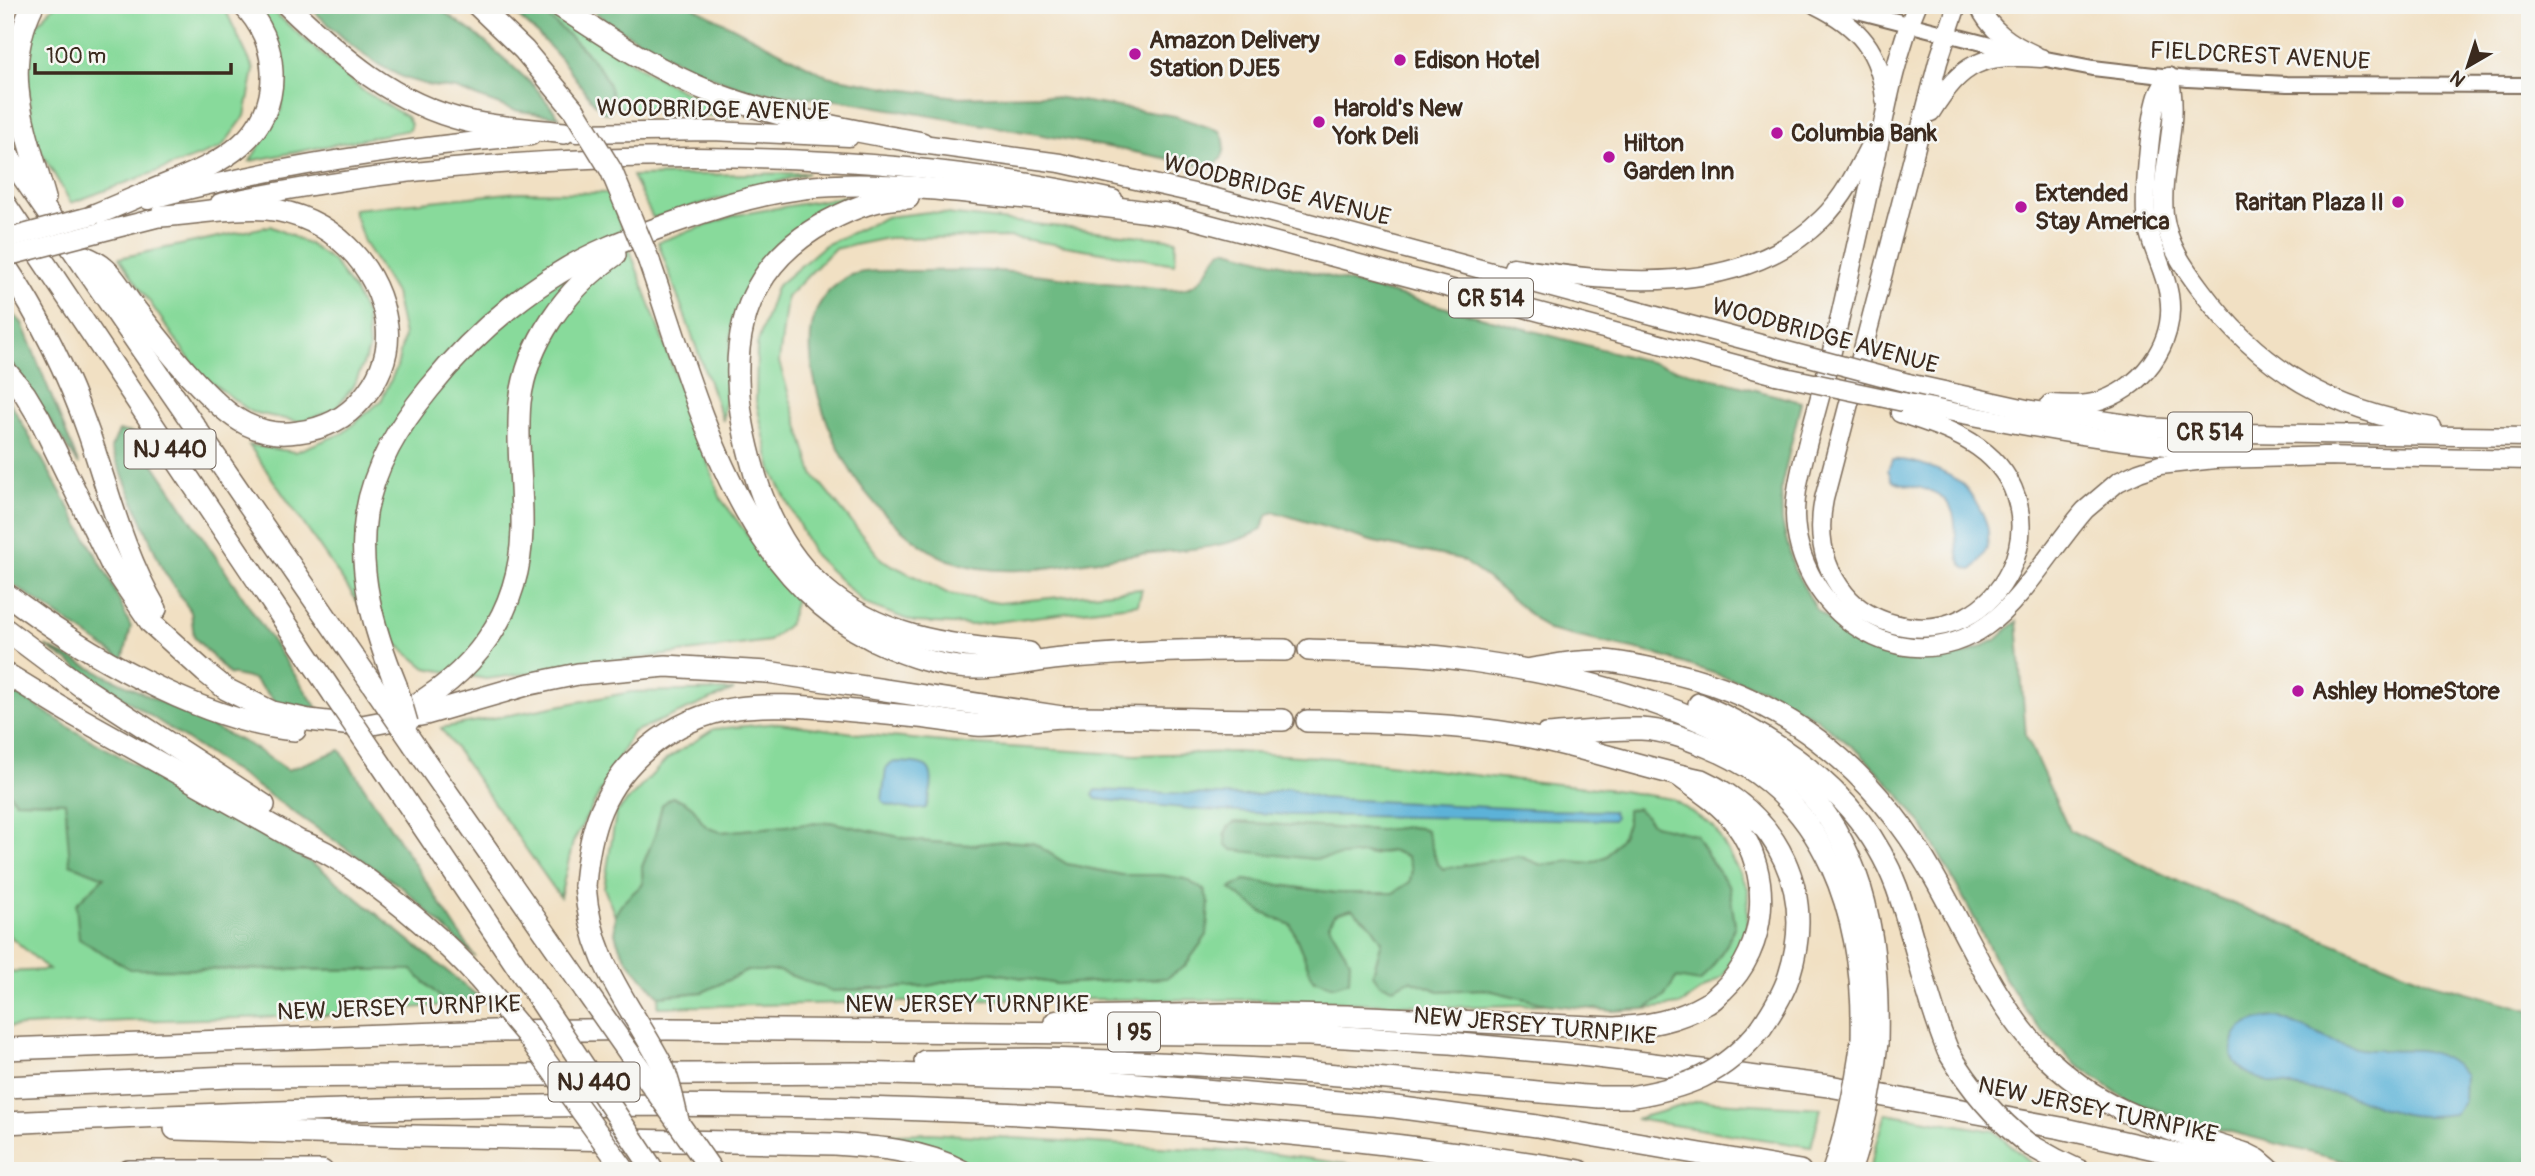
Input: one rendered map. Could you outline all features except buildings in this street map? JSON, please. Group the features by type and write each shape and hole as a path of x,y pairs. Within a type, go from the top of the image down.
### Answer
{"highway":[{"path":"33,5 22,24 15,46 13,72 15,96 50,213"},
{"path":"98,223 220,161 241,146 257,128 268,106 272,83 271,57 264,34 243,5"},
{"path":"287,5 333,50 399,95 468,121 564,133"},
{"path":"466,5 524,50"},
{"path":"477,5 524,50 574,110 611,170 649,261 712,439 730,482 751,522 780,563 807,593 838,620 874,641 948,666 978,668 1066,657 1158,650 1285,650"},
{"path":"558,5 628,51 714,93 800,120 922,143"},
{"name":"NJ 440","path":"5,150 386,688 414,745 678,1120"},
{"path":"386,688 384,655 368,600 364,542 373,487 396,434 412,409 460,353 513,306 541,286 608,247 737,202 803,188 872,185 1000,195 1176,216"},
{"path":"1000,195 889,198 860,205 801,238 770,270 747,312 739,338 736,371 739,410 757,484 772,520 795,559 822,588 883,627 934,642 1066,657"},
{"name":"NJ 440","path":"5,204 654,1171"},
{"path":"76,253 104,268 190,375 246,424 289,434 312,431 336,421 355,407 372,388 383,367 389,342 385,315 376,288 362,262 344,241 321,226 297,216 267,209 161,216"},
{"path":"381,723 406,710 462,670 479,652 504,612 519,562 522,530 520,400 526,375 544,330 558,308 599,266 668,225"},
{"path":"5,265 54,348 73,391 142,586 187,654"},
{"path":"5,370 25,394 40,419 106,554 151,623 226,689 249,702 291,717 362,726 578,674 667,666 767,672 1062,717"},
{"path":"5,593 117,665 217,712 286,729 319,732 341,725"},
{"path":"5,629 81,686 306,832 318,847 403,906 467,964 534,1044 625,1171"},
{"path":"1309,650 1431,656 1526,670 1618,692 1694,717 1725,732 1791,777 1819,804 1840,837 1858,878 1869,916 1877,979 1869,1042 1833,1171"},
{"path":"1526,670 1607,661 1675,673 1712,683 1747,698 1810,733 1839,755 1893,811 1933,875 2000,998 2041,1051 2065,1074 2120,1111 2153,1125 2246,1154 2271,1171"},
{"path":"5,673 299,841 318,847"},
{"path":"1618,692 1655,692 1691,701 1729,718 1790,754 1843,800 1882,855 1896,887 1926,992 1948,1051 1964,1078 1983,1103 2028,1144 2080,1171"},
{"path":"712,1171 678,1120 662,1066 611,980 601,958 587,911 585,886 592,832 602,805 619,777 636,757 657,740 681,725 708,714 737,706 776,704 979,725 1062,717 1283,720"},
{"path":"856,1073 914,1062 1036,1059 1256,1069 1599,1097 1629,1097 1694,1082 1722,1066 1744,1049 1778,1002 1789,976 1796,948 1794,890 1786,861 1772,835 1749,809 1724,791 1701,780 1526,736 1459,727 1307,721"},
{"path":"1526,736 1641,729 1662,732 1717,751 1748,766 1780,791 1802,816 1824,849 1841,887 1860,965 1872,1083 1850,1171"},
{"path":"1022,1031 1074,1017 1223,1014 1614,1028 1647,1026 1678,1018 1709,1003 1731,982 1747,959 1758,932 1761,903 1758,872 1749,845 1736,824 1713,800 1679,776"},
{"name":"NEW JERSEY TURNPIKE","path":"5,1049 493,1031 667,1029 1310,1035 1450,1043 1710,1069 1829,1086 2100,1136 2253,1171"},
{"name":"I 95","path":"5,1087 229,1077 856,1073 1094,1080 1395,1107 1537,1126 1800,1171"},
{"path":"5,1125 228,1113 478,1107 718,1105 914,1109 1087,1116 1241,1128 1393,1145 1580,1171"},
{"path":"5,1125 833,1144 879,1147 922,1155 962,1171"},
{"path":"128,1171 322,1171"}],"main road":[{"path":"1396,245 1523,269 1609,280 1674,279 1739,267 1786,247 1823,218 1839,200 1885,111 1881,76 1870,47 1848,25 1816,5"},
{"path":"1917,5 1885,111 1834,340 1798,480 1798,542 1807,570 1828,603 1848,621 1872,636 1899,644 1930,646 1960,639 1985,627 2001,614 2085,510 2109,489 2129,477 2149,468 2182,461 2333,456"},
{"path":"1901,408 1950,431 1984,451 2005,476 2020,513 2018,551 2000,589 1975,612 1937,627 1920,628 1894,624 1859,607 1842,590 1828,567 1821,545 1820,530 1824,499 1946,35 1957,5"},
{"path":"1979,5 1985,19 1997,32 2041,58"},
{"path":"1919,137 1930,112 1945,91 1970,67 1986,60 2006,57 2041,58"},
{"path":"1908,383 2007,400 2072,405 2095,402 2113,395 2129,386 2149,368 2163,344 2169,316 2167,288 2149,234 2146,202 2155,108 2169,77"},
{"path":"2169,77 2173,102 2164,200 2168,232 2179,260 2235,331 2257,352 2291,377 2355,409 2423,425 2523,437"},
{"name":"WOODBRIDGE AVENUE","path":"5,257 182,191 341,160 455,144 564,133 712,131 837,136 922,143 1060,163 1212,197 1783,351 1983,401 2054,414 2171,429 2243,433 2523,437"},
{"name":"WOODBRIDGE AVENUE","path":"5,239 98,223 161,216 271,192 433,168 504,162 638,157 783,159 921,167 1055,186 1901,408 2109,440 2227,452 2530,460"}],"street":[{"name":"FIELDCREST AVENUE","path":"1834,5 2041,58 2093,68 2200,81 2530,85"}],"green space":[{"path":"55,5 216,5 226,11 254,70 245,116 221,148 71,203 33,138 23,39"},
{"path":"251,5 266,5 362,90 407,117 411,124 409,130 250,161 281,110 282,65"},
{"path":"307,5 434,5 478,36 510,64 535,87 559,117 513,110 456,89 431,86 404,78 379,65 350,44"},
{"path":"505,5 533,5 587,53 609,84 612,99 609,113 604,113 598,107 554,51"},
{"path":"533,5 541,5 652,75 736,118 613,107 604,76 595,62 572,38"},
{"path":"584,5 690,5 827,76 957,97 1042,95 1175,116 1220,131 1224,152 1219,162 1208,167 1072,140 843,101 755,91 722,81 680,63 621,30"},
{"path":"808,173 653,218 632,176"},
{"path":"518,192 609,193 721,499 796,599 789,624 769,641 486,679 426,668 375,627 249,445 295,452 343,433 381,401 397,367 404,336 395,293 364,242 353,209"},
{"path":"848,196 765,257 733,318 723,421 658,242 736,215"},
{"path":"929,212 1176,240 1175,264 1011,237 888,238 834,249 787,297 779,362 813,474 882,560 949,594 999,603 1142,589 1138,604 972,625 914,622 865,604 814,555 772,471 756,401 757,345 776,287 825,245 886,217"},
{"path":"270,226 309,244 333,261 355,292 366,315 369,350 354,386 334,410 300,422 251,412 199,373 119,258"},
{"path":"1222,250 1801,402 1781,487 1782,522 1794,569 1817,610 1854,639 1890,655 1933,660 1966,654 1996,640 2017,621 2026,736 2069,830 2186,885 2430,982 2530,1010 2530,1171 2382,1171 2185,1120 2125,1098 2075,1064 2035,1023 2003,975 1925,829 1897,792 1860,753 1817,719 1765,690 1655,654 1548,630 1487,578 1460,559 1374,542 1275,512 1268,514 1261,530 1214,546 1041,568 996,570 952,561 925,547 898,527 856,479 823,411 811,358 811,332 817,309 830,290 847,277 862,272 879,271 990,271 1176,289 1197,283"},
{"path":"5,305 22,323 79,465 15,368 5,360"},
{"path":"5,393 110,580 131,627 123,660 5,579"},
{"path":"119,431 133,433 317,708 279,705 253,679 229,674 194,637 191,612 162,568 111,448"},
{"path":"45,646 248,744 288,770 340,750 475,957 404,889 249,781"},
{"path":"5,685 73,730 320,868 485,1002 448,1005 412,970 130,969 79,939 76,904 104,877 70,864 65,802 15,801 5,787"},
{"path":"734,690 633,732 573,842 560,897 441,728 631,692"},
{"path":"779,723 977,745 1135,755 1236,752 1349,759 1672,799 1714,827 1748,888 1747,931 1723,976 1680,1005 1645,1009 1664,997 1676,978 1710,970 1727,944 1735,924 1729,886 1713,864 1627,824 1623,836 1607,856 1591,863 1570,861 1541,865 1519,856 1443,869 1437,863 1426,830 1420,828 1378,830 1235,822 1228,827 1224,835 1371,855 1393,851 1407,856 1412,869 1410,882 1393,893 1335,893 1245,880 1263,913 1291,925 1314,980 1329,925 1335,914 1353,909 1372,926 1382,941 1373,973 1410,980 1439,991 1484,989 1546,1004 1456,1007 1288,1000 1046,999 658,1007 659,996 703,992 747,971 779,971 833,991 928,986 989,972 1057,984 1184,967 1207,935 1162,875 1122,875 1067,864 1033,843 1004,841 971,845 918,841 830,822 722,832 707,827 693,808 672,797 662,805 655,835 642,867 643,884 625,901 615,916 604,888 616,813 667,759 714,729"},
{"path":"5,788 15,801 66,802 71,864 104,877 130,969 412,970 448,1005 314,1016 5,1027 5,972 49,970 11,937 5,925"},
{"path":"672,797 693,808 707,827 722,832 830,822 918,841 971,845 1004,841 1033,843 1067,864 1122,875 1162,875 1185,879 1204,890 1209,902 1207,935 1184,967 1167,978 1057,984 989,972 928,986 832,991 779,971 747,971 703,992 659,996 621,950 614,928 617,912 643,884 642,867 655,835 662,805"},
{"path":"1637,808 1654,825 1696,835 1729,886 1735,925 1727,944 1700,982 1676,978 1664,997 1645,1009 1612,1011 1546,1004 1484,989 1439,991 1410,980 1393,988 1380,984 1373,974 1382,941 1372,926 1352,909 1335,914 1329,925 1350,961 1349,981 1334,986 1313,979 1291,925 1263,913 1230,889 1245,880 1335,893 1393,893 1410,882 1412,869 1407,856 1393,851 1313,859 1233,850 1226,845 1225,834 1235,822 1378,830 1420,828 1426,830 1437,863 1443,869 1519,856 1541,865 1570,861 1591,863 1607,856 1622,836 1627,824 1627,810"},
{"path":"1698,1101 1821,1108 1811,1147 1635,1119"},
{"path":"1886,1113 1994,1131 2040,1171 1891,1171 1870,1167"},
{"path":"930,1133 1274,1154 1398,1171 981,1171 925,1142 867,1135"}],"water":[{"path":"1892,460 1909,461 1929,467 1949,475 1967,489 1984,516 1988,534 1985,552 1972,570 1965,568 1958,556 1955,520 1948,504 1935,493 1892,480 1888,470"},
{"path":"891,763 921,764 930,771 931,787 926,808 901,808 885,804 882,800 886,768"},
{"path":"1288,788 1321,798 1612,811 1615,816 1613,820 1288,815 1202,810 1096,799 1093,795 1096,790 1242,796"},
{"path":"2276,1017 2347,1046 2437,1054 2465,1074 2464,1101 2454,1114 2409,1115 2345,1095 2289,1087 2251,1075 2238,1066 2232,1053 2235,1037 2247,1024"}],"place":[{"name":"Amazon Delivery Station DJE5","path":"1135,54"},
{"name":"Edison Hotel","path":"1400,60"},
{"name":"Harold's New York Deli","path":"1319,122"},
{"name":"Columbia Bank","path":"1777,133"},
{"name":"Hilton Garden Inn","path":"1609,157"},
{"name":"Raritan Plaza II","path":"2398,202"},
{"name":"Extended Stay America","path":"2021,207"},
{"name":"Ashley HomeStore","path":"2298,691"}]}
